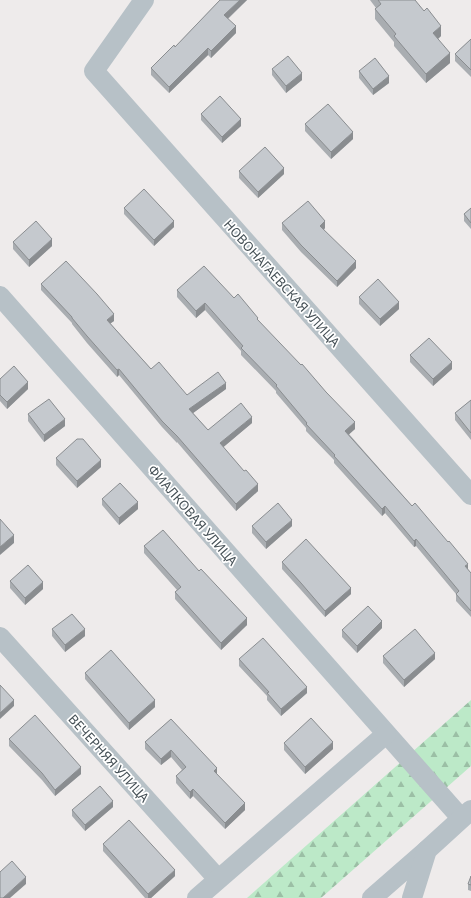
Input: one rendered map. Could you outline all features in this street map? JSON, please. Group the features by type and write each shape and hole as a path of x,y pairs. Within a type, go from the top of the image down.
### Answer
{"street":[{"name":"НОВОНАГАЕВСКАЯ УЛИЦА","path":"144,0 94,71 471,495"},
{"name":"ФИАЛКОВАЯ УЛИЦА","path":"0,296 386,734 466,814"},
{"name":"ВЕЧЕРНЯЯ УЛИЦА","path":"0,637 218,879"},
{"path":"196,898 386,734"},
{"path":"372,898 466,814"},
{"path":"412,898 427,850"}],"green space":[{"path":"471,700 471,766 321,898 247,898"}],"building":[{"path":"220,0 240,0 224,15 236,26 211,51 208,48 169,87 151,68 174,45 175,47"},
{"path":"378,0 415,0 424,11 427,8 441,26 433,33 450,53 426,74 394,36 396,34 375,9 381,4"},
{"path":"471,39 471,70 455,54"},
{"path":"288,56 302,73 286,86 272,69"},
{"path":"375,58 389,76 373,89 359,71"},
{"path":"220,96 241,119 222,137 201,114"},
{"path":"328,104 353,132 331,152 305,124"},
{"path":"265,147 284,168 258,192 239,171"},
{"path":"144,189 174,221 154,240 124,208"},
{"path":"308,201 325,221 320,226 356,261 337,281 301,245 282,223"},
{"path":"471,208 471,223 464,214"},
{"path":"36,221 52,239 29,260 13,242"},
{"path":"66,261 114,314 107,320 151,369 159,362 187,395 218,372 226,383 189,409 208,430 241,403 252,417 220,443 244,471 246,470 258,484 236,504 177,436 162,421 119,369 117,370 72,317 41,284"},
{"path":"204,266 234,298 238,294 258,318 257,319 301,365 302,364 355,422 345,431 412,506 415,503 468,564 465,566 471,573 471,611 456,594 459,591 416,539 414,541 385,506 382,509 334,456 335,455 306,424 307,423 276,386 277,385 241,348 243,346 205,303 196,311 177,290"},
{"path":"378,279 399,302 380,319 359,297"},
{"path":"429,338 452,362 433,379 410,355"},
{"path":"14,366 28,382 7,402 0,395 0,379"},
{"path":"49,399 65,419 44,435 28,414"},
{"path":"471,400 471,433 455,413"},
{"path":"77,439 83,439 101,460 77,481 56,458"},
{"path":"120,483 138,502 119,518 102,499"},
{"path":"278,503 292,520 266,542 252,526"},
{"path":"0,519 14,535 0,547"},
{"path":"163,530 199,571 201,569 247,618 221,643 175,592 181,587 144,546"},
{"path":"306,539 351,588 325,611 282,562"},
{"path":"28,565 43,582 25,598 10,581"},
{"path":"368,606 382,621 357,646 342,630"},
{"path":"72,614 85,629 65,645 52,629"},
{"path":"415,629 435,653 404,680 383,656"},
{"path":"263,638 307,687 281,709 267,693 269,692 239,659"},
{"path":"111,650 155,700 129,723 85,673"},
{"path":"0,685 14,700 0,713"},
{"path":"35,715 81,767 55,790 42,773 9,739"},
{"path":"311,718 333,742 305,767 284,743"},
{"path":"171,719 217,768 214,771 245,803 225,823 193,789 190,792 176,776 186,767 171,750 161,759 145,742"},
{"path":"100,786 113,801 85,825 72,810"},
{"path":"129,820 175,870 148,894 103,844"},
{"path":"12,861 26,877 3,898 0,898 0,872"},
{"path":"471,876 471,885 468,884"}]}
